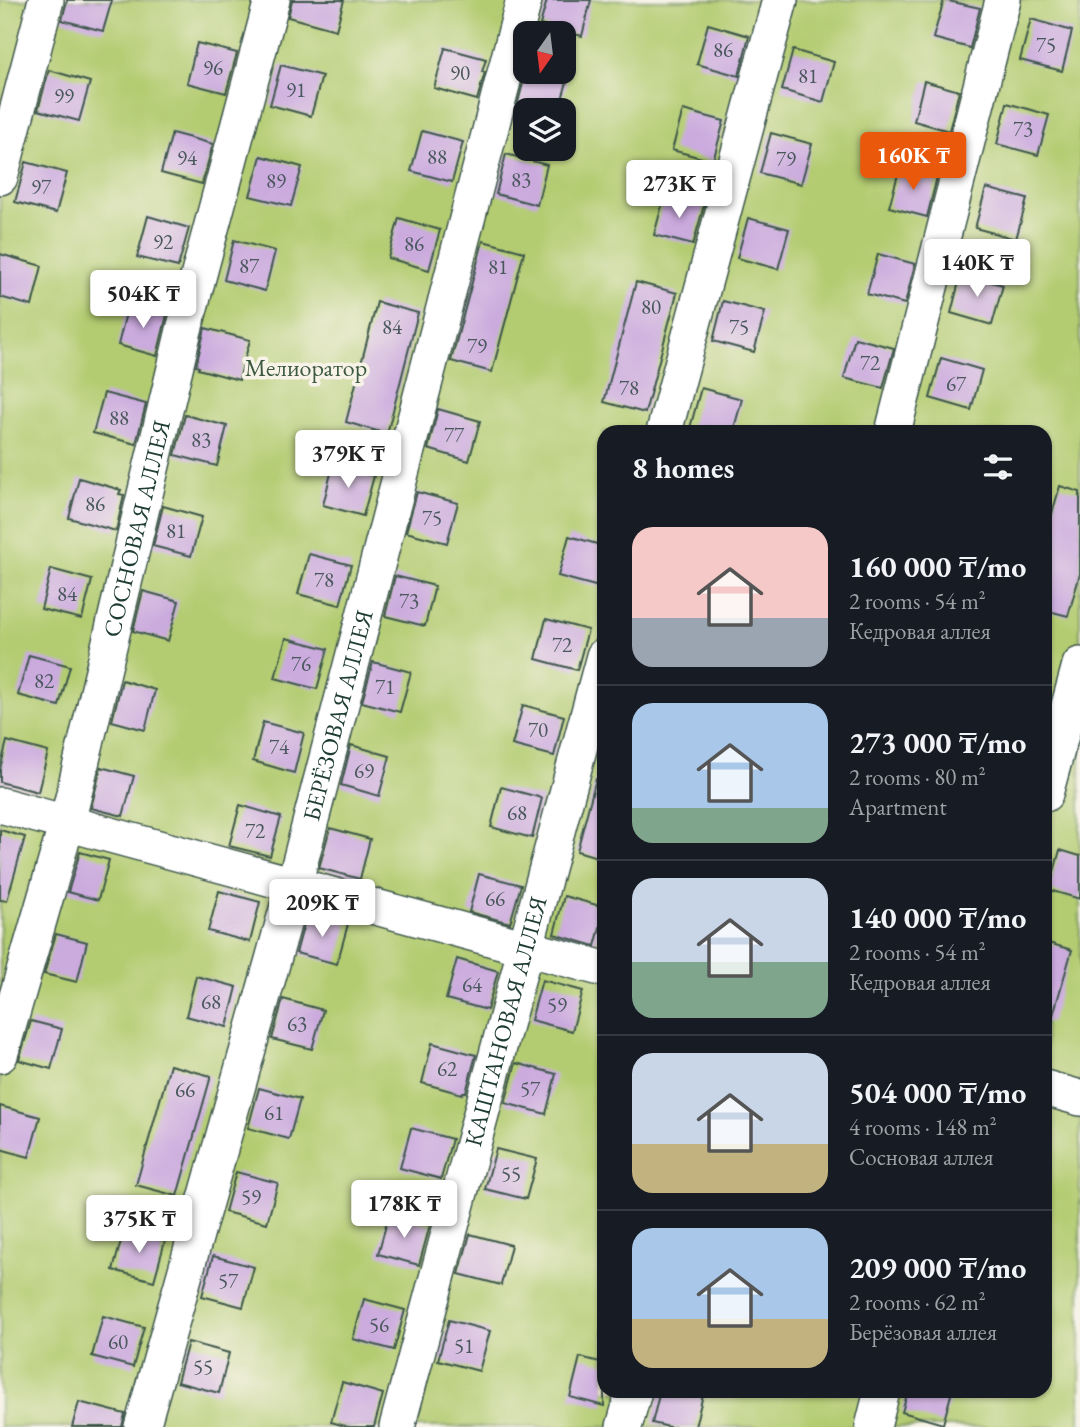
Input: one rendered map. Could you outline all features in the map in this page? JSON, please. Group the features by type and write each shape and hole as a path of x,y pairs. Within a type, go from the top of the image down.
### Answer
{"street":[{"path":"0,177 46,0"},
{"name":"СОСНОВАЯ АЛЛЕЯ","path":"0,1055 67,823 184,330 272,0"},
{"name":"БЕРЁЗОВАЯ АЛЛЕЯ","path":"142,1427 294,884 524,0"},
{"path":"666,425 780,0"},
{"path":"895,425 1003,0"},
{"path":"1052,768 1080,665"},
{"name":"КАШТАНОВАЯ АЛЛЕЯ","path":"397,1427 597,682"},
{"path":"0,805 597,967"},
{"path":"1052,1090 1080,1098"},
{"path":"624,1427 632,1398"},
{"path":"873,1427 880,1398"}],"green space":[{"name":"Мелиоратор","path":"0,0 1080,0 1080,1427 0,1427"}],"building":[{"path":"67,0 112,0 103,31 62,20"},
{"path":"292,0 344,0 336,30 288,17"},
{"path":"547,0 591,0 582,36 576,34 576,21 541,21"},
{"path":"944,0 980,8 970,48 933,38"},
{"path":"1031,19 1072,31 1062,71 1020,60"},
{"path":"708,24 749,36 739,76 697,64"},
{"path":"197,43 237,53 226,93 187,83"},
{"path":"445,48 486,59 477,100 434,88"},
{"path":"793,50 834,62 823,102 782,90"},
{"path":"281,65 322,76 311,116 270,105"},
{"path":"49,70 90,82 79,121 38,110"},
{"path":"924,81 959,91 949,131 914,121"},
{"path":"523,84 566,84 562,98 519,98"},
{"path":"1007,103 1049,115 1038,155 997,144"},
{"path":"683,110 724,121 713,161 672,150"},
{"path":"422,131 463,142 452,182 411,171"},
{"path":"172,133 213,144 202,184 161,173"},
{"path":"771,133 812,144 801,184 760,173"},
{"path":"506,154 513,156 513,161 532,161 547,165 537,205 496,194"},
{"path":"261,156 302,167 291,206 250,196"},
{"path":"26,162 67,173 56,213 15,202"},
{"path":"900,167 937,177 927,217 889,207"},
{"path":"986,188 1027,199 1016,239 975,228"},
{"path":"665,194 704,205 693,245 654,235"},
{"path":"148,216 189,228 178,267 137,257"},
{"path":"399,218 440,230 429,270 388,258"},
{"path":"748,218 789,229 778,269 737,258"},
{"path":"234,240 275,251 265,291 224,280"},
{"path":"483,241 524,252 492,372 451,361"},
{"path":"0,254 42,266 32,306 0,297"},
{"path":"878,254 915,264 905,304 867,294"},
{"path":"961,274 1003,285 992,325 951,313"},
{"path":"636,282 677,293 645,413 604,402"},
{"path":"723,301 765,312 754,352 713,341"},
{"path":"377,302 418,313 387,434 346,422"},
{"path":"128,305 167,315 157,356 118,345"},
{"path":"205,328 250,340 239,380 198,369 196,366"},
{"path":"855,338 894,348 883,388 844,378"},
{"path":"941,358 982,370 971,410 930,398"},
{"path":"701,388 742,399 735,425 691,425"},
{"path":"104,393 146,404 136,444 93,433"},
{"path":"438,409 480,421 469,461 428,449"},
{"path":"185,415 227,426 217,466 175,455"},
{"path":"333,465 374,476 363,516 323,505"},
{"path":"79,478 121,490 119,494 124,495 116,531 69,518"},
{"path":"1060,486 1080,492 1080,574 1068,616 1052,612 1052,514"},
{"path":"417,492 458,503 447,543 406,532"},
{"path":"163,506 202,517 191,556 153,546"},
{"path":"569,536 597,544 597,586 558,576"},
{"path":"309,554 351,565 340,605 298,594"},
{"path":"51,569 92,580 82,619 41,609"},
{"path":"395,576 435,586 425,626 385,616"},
{"path":"143,591 179,601 168,641 133,631"},
{"path":"546,619 588,630 577,670 536,659"},
{"path":"286,638 328,649 317,689 275,678"},
{"path":"29,655 70,666 59,706 18,695"},
{"path":"373,662 411,672 400,712 362,702"},
{"path":"122,680 155,690 145,730 112,721"},
{"path":"523,705 564,716 554,756 512,745"},
{"path":"263,722 304,733 294,773 253,761"},
{"path":"7,741 48,752 38,792 0,782 0,769"},
{"path":"351,745 390,756 379,796 341,785"},
{"path":"101,767 134,776 123,816 91,808"},
{"path":"596,779 597,779 597,857 577,851"},
{"path":"501,787 542,798 532,838 491,827"},
{"path":"240,805 281,817 270,856 229,846"},
{"path":"330,828 370,839 360,879 319,868"},
{"path":"0,830 25,837 7,901 0,900"},
{"path":"1060,850 1080,856 1080,899 1052,891 1052,879"},
{"path":"80,852 109,860 98,900 68,892"},
{"path":"479,874 521,885 510,923 469,912"},
{"path":"219,891 260,902 250,942 208,931"},
{"path":"564,896 597,905 595,946 554,934"},
{"path":"307,913 348,924 337,964 296,953"},
{"path":"56,934 87,942 77,982 44,974"},
{"path":"1052,944 1072,950 1052,1019"},
{"path":"457,959 498,971 487,1010 446,999"},
{"path":"196,976 237,987 227,1027 186,1016"},
{"path":"542,980 583,991 572,1031 531,1020"},
{"path":"283,999 323,1010 312,1049 272,1039"},
{"path":"31,1021 62,1029 51,1069 19,1060"},
{"path":"432,1043 476,1055 466,1092 462,1094 422,1083"},
{"path":"516,1063 556,1074 546,1114 505,1103"},
{"path":"170,1065 211,1076 177,1196 136,1185"},
{"path":"259,1088 300,1099 289,1139 248,1128"},
{"path":"0,1106 40,1117 29,1157 0,1149"},
{"path":"411,1128 452,1139 441,1179 400,1168"},
{"path":"496,1149 537,1159 526,1199 485,1189"},
{"path":"236,1172 278,1183 267,1223 225,1212"},
{"path":"389,1214 430,1225 419,1265 378,1254"},
{"path":"124,1230 165,1241 154,1281 113,1270"},
{"path":"470,1234 511,1245 501,1285 459,1274"},
{"path":"213,1256 254,1267 243,1307 202,1296"},
{"path":"364,1299 405,1310 394,1350 353,1339"},
{"path":"103,1316 144,1327 133,1367 92,1356"},
{"path":"449,1320 490,1331 479,1371 438,1360"},
{"path":"188,1342 229,1353 219,1393 177,1382"},
{"path":"580,1357 597,1361 597,1398 604,1398 604,1406 570,1397"},
{"path":"342,1382 383,1394 374,1427 348,1427 331,1422"},
{"path":"658,1398 702,1398 695,1427 669,1427 652,1423"},
{"path":"906,1398 950,1398 943,1424 902,1412"},
{"path":"79,1402 125,1414 122,1427 72,1427"}]}
